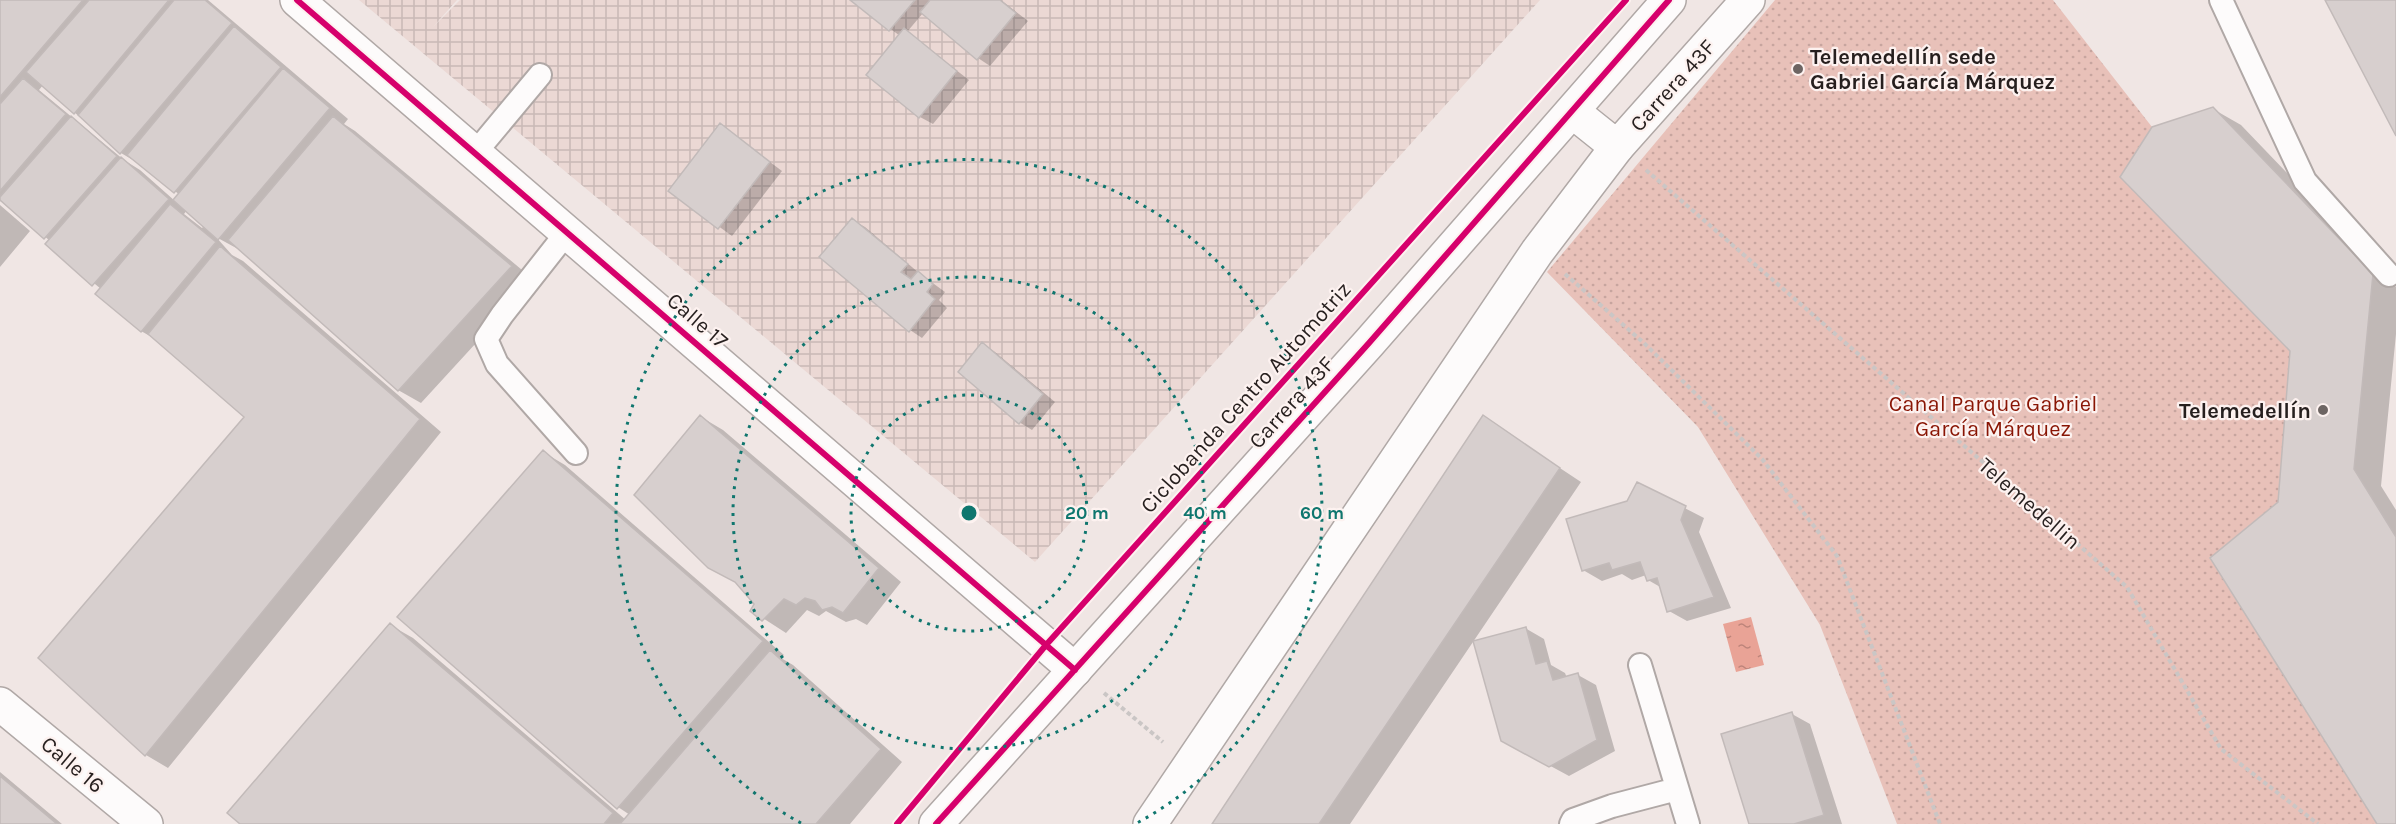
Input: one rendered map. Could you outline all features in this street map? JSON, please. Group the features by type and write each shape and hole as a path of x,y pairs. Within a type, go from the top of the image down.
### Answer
{"street":[{"name":"Calle 17","path":"297,0 568,231 1075,670"},
{"name":"Carrera 43F","path":"936,824 1369,343 1669,0"},
{"name":"Carrera 43F","path":"1150,824 1536,252 1617,147 1748,0"},
{"path":"1572,111 1617,147"},
{"name":"Calle 16","path":"0,704 146,824"}],"lane":[{"path":"2221,0 2305,181 2389,275"},
{"path":"475,153 540,75"},
{"path":"568,231 486,339 497,364 576,453"},
{"path":"1640,665 1688,824"},
{"path":"1570,824 1573,820 1612,806 1677,789"}],"path":[{"path":"1640,178 1646,170"},
{"path":"1569,264 1562,272 1644,343 1762,459 1837,555 1940,824"},
{"path":"1075,670 1189,763"}],"shaded area":[{"path":"359,0 457,0 433,27 460,0 1540,0 1035,562"}],"green space":[{"name":"Canal Parque Gabriel García Márquez","path":"1775,0 2053,0 2152,127 2120,177 2290,351 2278,502 2210,558 2377,824 1897,824 1820,625 1698,427 1547,272"}],"water":[{"path":"1751,617 1764,665 1736,672 1723,624"}],"building":[{"path":"0,0 83,0 0,97"},
{"path":"89,0 169,0 74,114 26,72"},
{"path":"174,0 205,0 232,23 120,154 78,115"},
{"path":"850,0 915,0 889,31"},
{"path":"930,0 1000,0 1016,13 977,60 920,12"},
{"path":"2325,0 2396,0 2396,136"},
{"path":"234,26 281,67 174,193 127,155"},
{"path":"904,28 957,71 919,118 866,75"},
{"path":"283,68 330,108 218,240 173,200"},
{"path":"23,78 66,114 0,191 0,104"},
{"name":"Telemedellín","path":"2213,107 2373,274 2354,469 2396,537 2396,824 2377,824 2210,558 2278,502 2290,351 2120,177 2152,127"},
{"path":"71,116 117,156 44,239 0,200 0,197"},
{"path":"333,116 512,266 398,391 228,240"},
{"path":"720,123 770,162 718,229 668,191"},
{"path":"121,157 169,199 92,286 45,244"},
{"path":"170,204 216,242 141,332 95,294"},
{"path":"852,218 908,264 901,272 911,279 918,271 933,284 927,292 935,299 909,332 819,257"},
{"path":"220,246 420,419 145,756 38,658 244,417 148,334"},
{"path":"982,342 1043,394 1019,424 958,372"},
{"path":"700,415 879,568 843,613 832,607 822,610 815,601 805,598 796,605 784,599 762,621 750,611 754,604 735,582 708,568 634,495"},
{"path":"1483,415 1560,468 1319,824 1212,824"},
{"path":"543,450 763,641 617,809 397,617"},
{"path":"1637,482 1686,506 1681,520 1714,597 1667,612 1657,578 1647,581 1640,562 1612,570 1609,563 1582,571 1566,519 1627,501"},
{"path":"390,623 613,813 604,824 240,824 227,813"},
{"path":"1526,627 1536,664 1547,661 1553,680 1578,673 1597,740 1549,767 1501,741 1473,641"},
{"path":"770,650 881,749 816,824 620,824"},
{"path":"1792,712 1824,815 1794,824 1749,824 1721,734"},
{"path":"0,776 57,824 0,824"}],"cycle path":[{"path":"297,0 1075,670"},
{"name":"Ciclobanda Centro Automotriz","path":"897,824 1046,645 1626,0"},
{"path":"936,824 1369,343 1669,0"}],"place":[{"name":"Telemedellín sede Gabriel García Márquez","path":"1798,69"},
{"name":"Telemedellín","path":"2323,410"}]}
